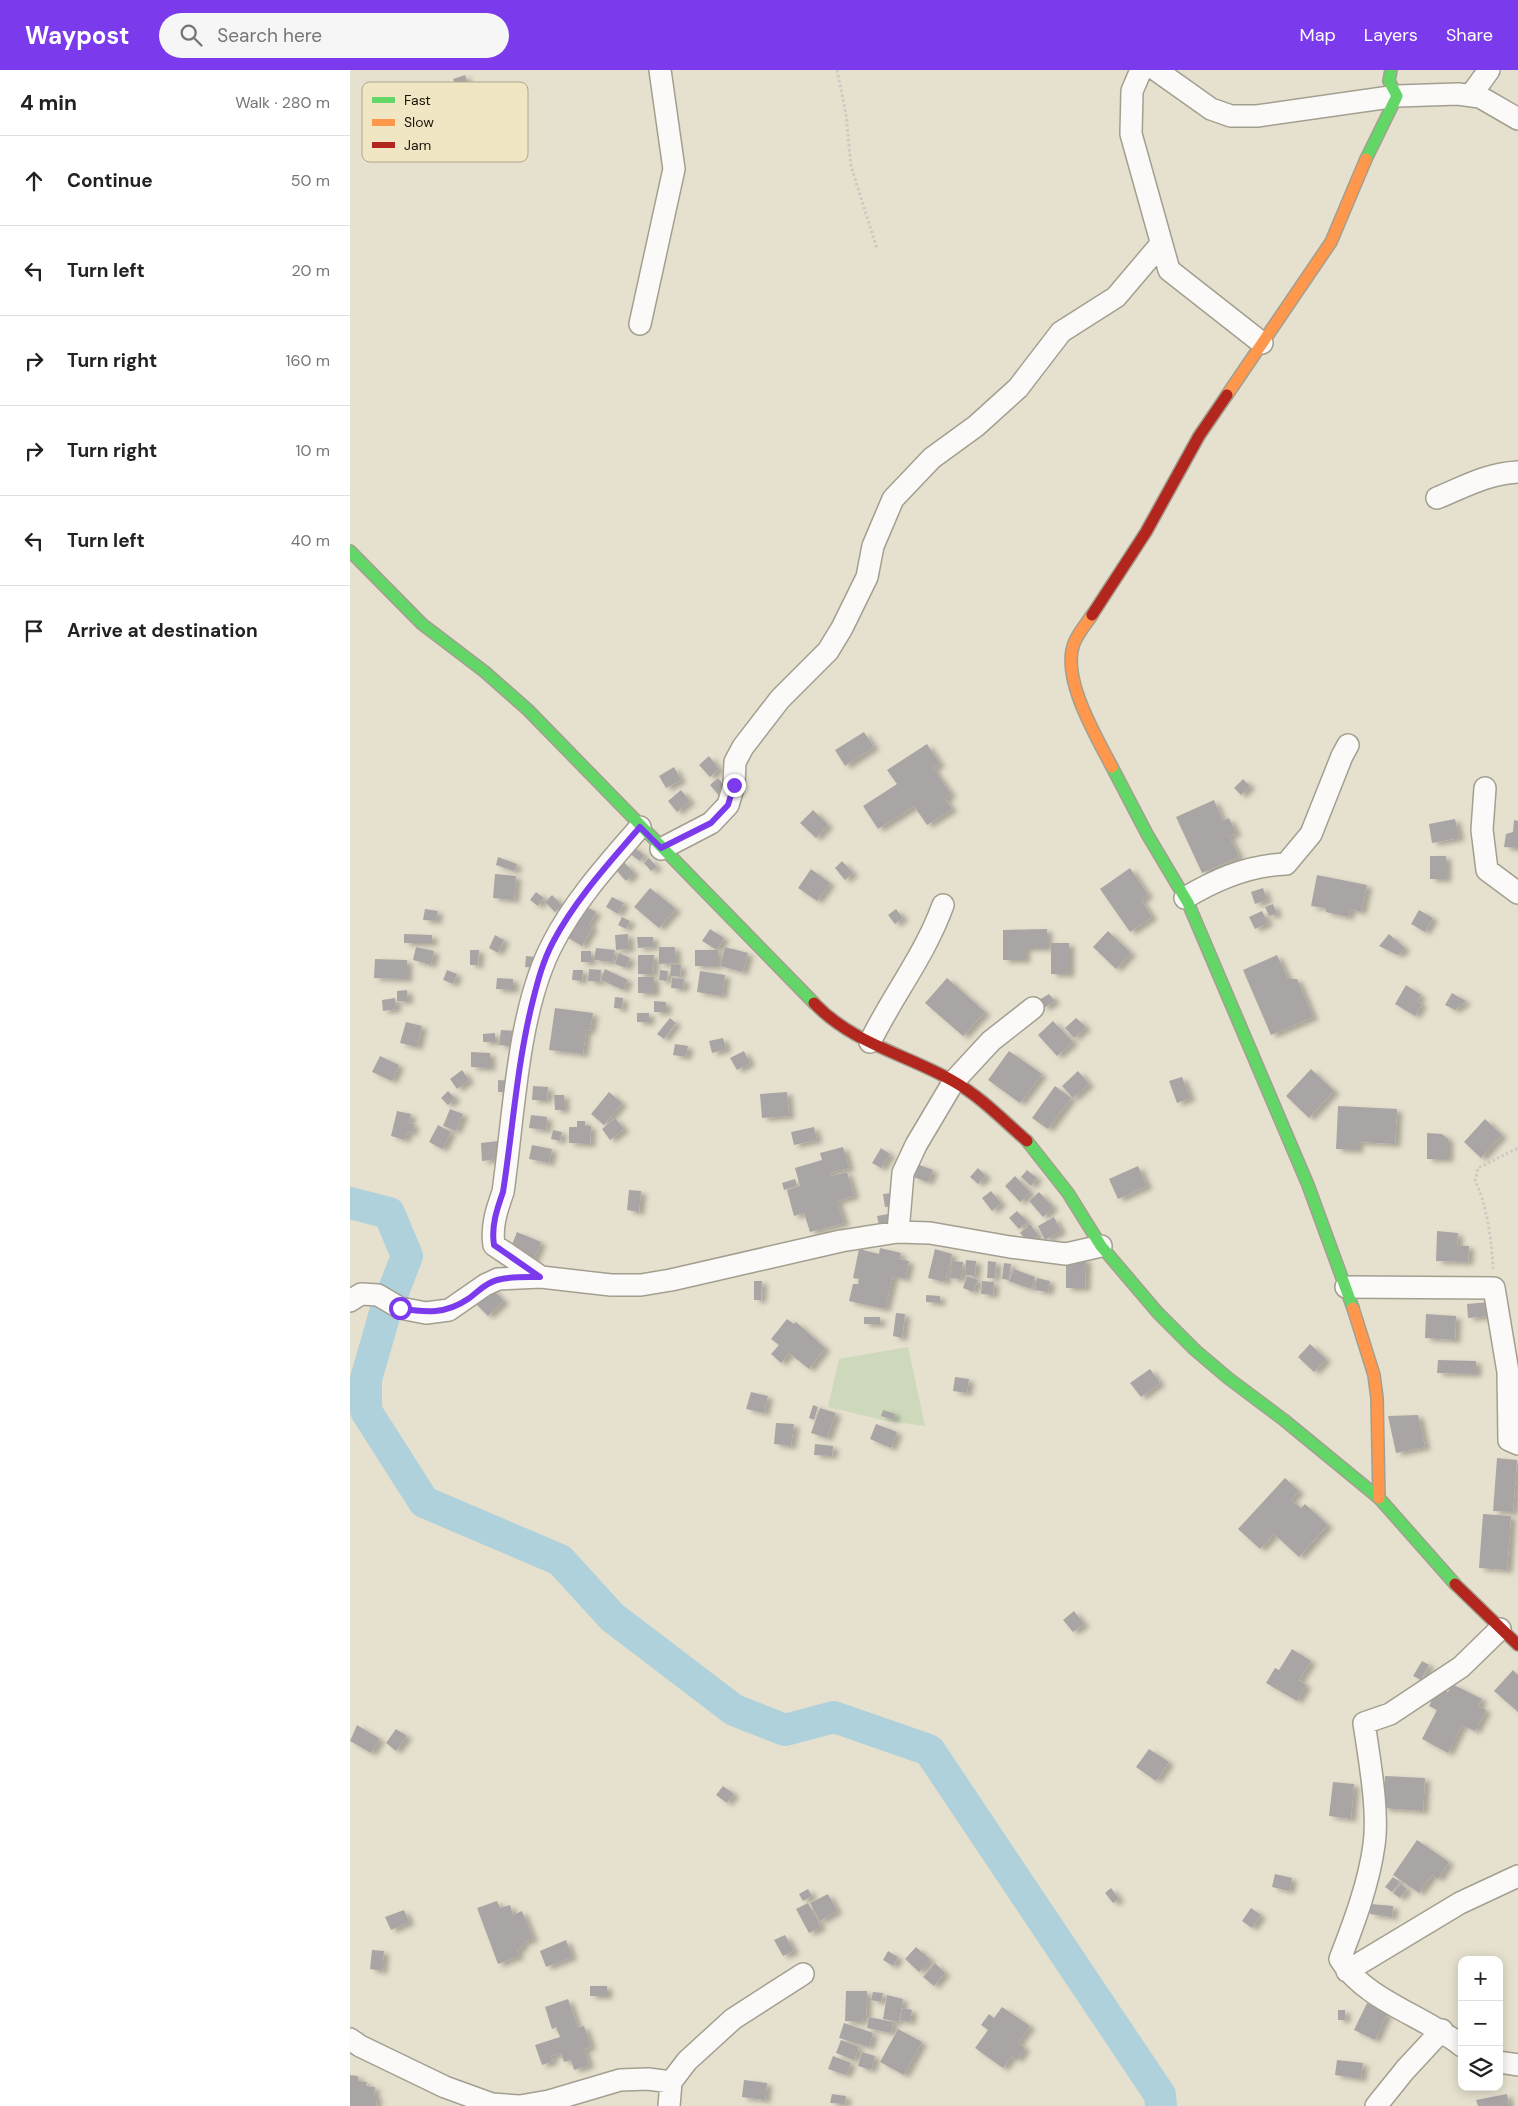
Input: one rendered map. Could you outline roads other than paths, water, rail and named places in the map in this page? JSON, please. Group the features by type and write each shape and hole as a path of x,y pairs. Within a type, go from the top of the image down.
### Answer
{"street":[{"path":"640,324 674,169 660,70"},
{"path":"1142,70 1132,91 1131,134 1169,270 1262,343"},
{"path":"1156,70 1211,109 1231,116 1258,116 1397,96 1471,95 1480,97 1518,119"},
{"path":"1391,70 1389,81 1397,96"},
{"path":"1471,95 1489,70"},
{"path":"1378,1498 1377,1398 1374,1375 1346,1287 1308,1185 1185,898 1147,834 1101,746 1073,683 1070,662 1074,642 1146,532 1199,436 1331,242 1371,148 1397,96"},
{"path":"661,848 711,823 728,805 734,785 735,762 743,747 780,699 828,651 842,628 867,577 873,546 893,499 932,458 976,426 1018,388 1061,332 1116,297 1161,244"},
{"path":"1437,498 1480,478 1518,472"},
{"path":"350,551 422,624 485,672 528,710 824,1014 844,1030 954,1081 992,1110 1030,1144 1068,1194 1101,1246 1133,1285 1195,1350 1378,1498 1469,1600 1518,1645"},
{"path":"1185,898 1238,872 1263,864 1286,864 1311,834 1348,745"},
{"path":"1485,788 1482,830 1487,870 1518,893"},
{"path":"540,1277 494,1245 493,1235 495,1218 503,1192 526,1027 540,972 552,943 602,870 640,827"},
{"path":"870,1042 886,1008 917,963 933,932 943,906"},
{"path":"898,1232 903,1173 916,1146 954,1081 991,1041 1033,1008"},
{"path":"350,1301 361,1294 378,1295 400,1308 426,1313 449,1310 468,1299 485,1285 498,1279 540,1277 612,1285 641,1285 841,1241 898,1232 930,1233 1010,1247 1066,1254 1101,1246"},
{"path":"1346,1287 1494,1288 1508,1372 1510,1440 1518,1444"},
{"path":"1458,2043 1442,2030 1360,1984 1347,1971 1340,1959 1354,1924 1374,1844 1373,1795 1364,1723 1390,1714 1461,1666 1500,1629"},
{"path":"1347,1971 1460,1903 1518,1876"},
{"path":"669,2106 671,2082 687,2061 733,2019 803,1974"},
{"path":"1376,2106 1404,2070 1442,2030"},
{"path":"350,2039 360,2046 444,2087 492,2104 520,2106 549,2101 620,2080 648,2078 671,2082"},
{"path":"1503,2063 1518,2065"}],"waterway":[{"path":"350,1203 389,1213 407,1256 385,1313 366,1379 366,1411 424,1502 560,1560 612,1617 734,1710 785,1730 834,1717 929,1750 1160,2095 1161,2106"}]}
